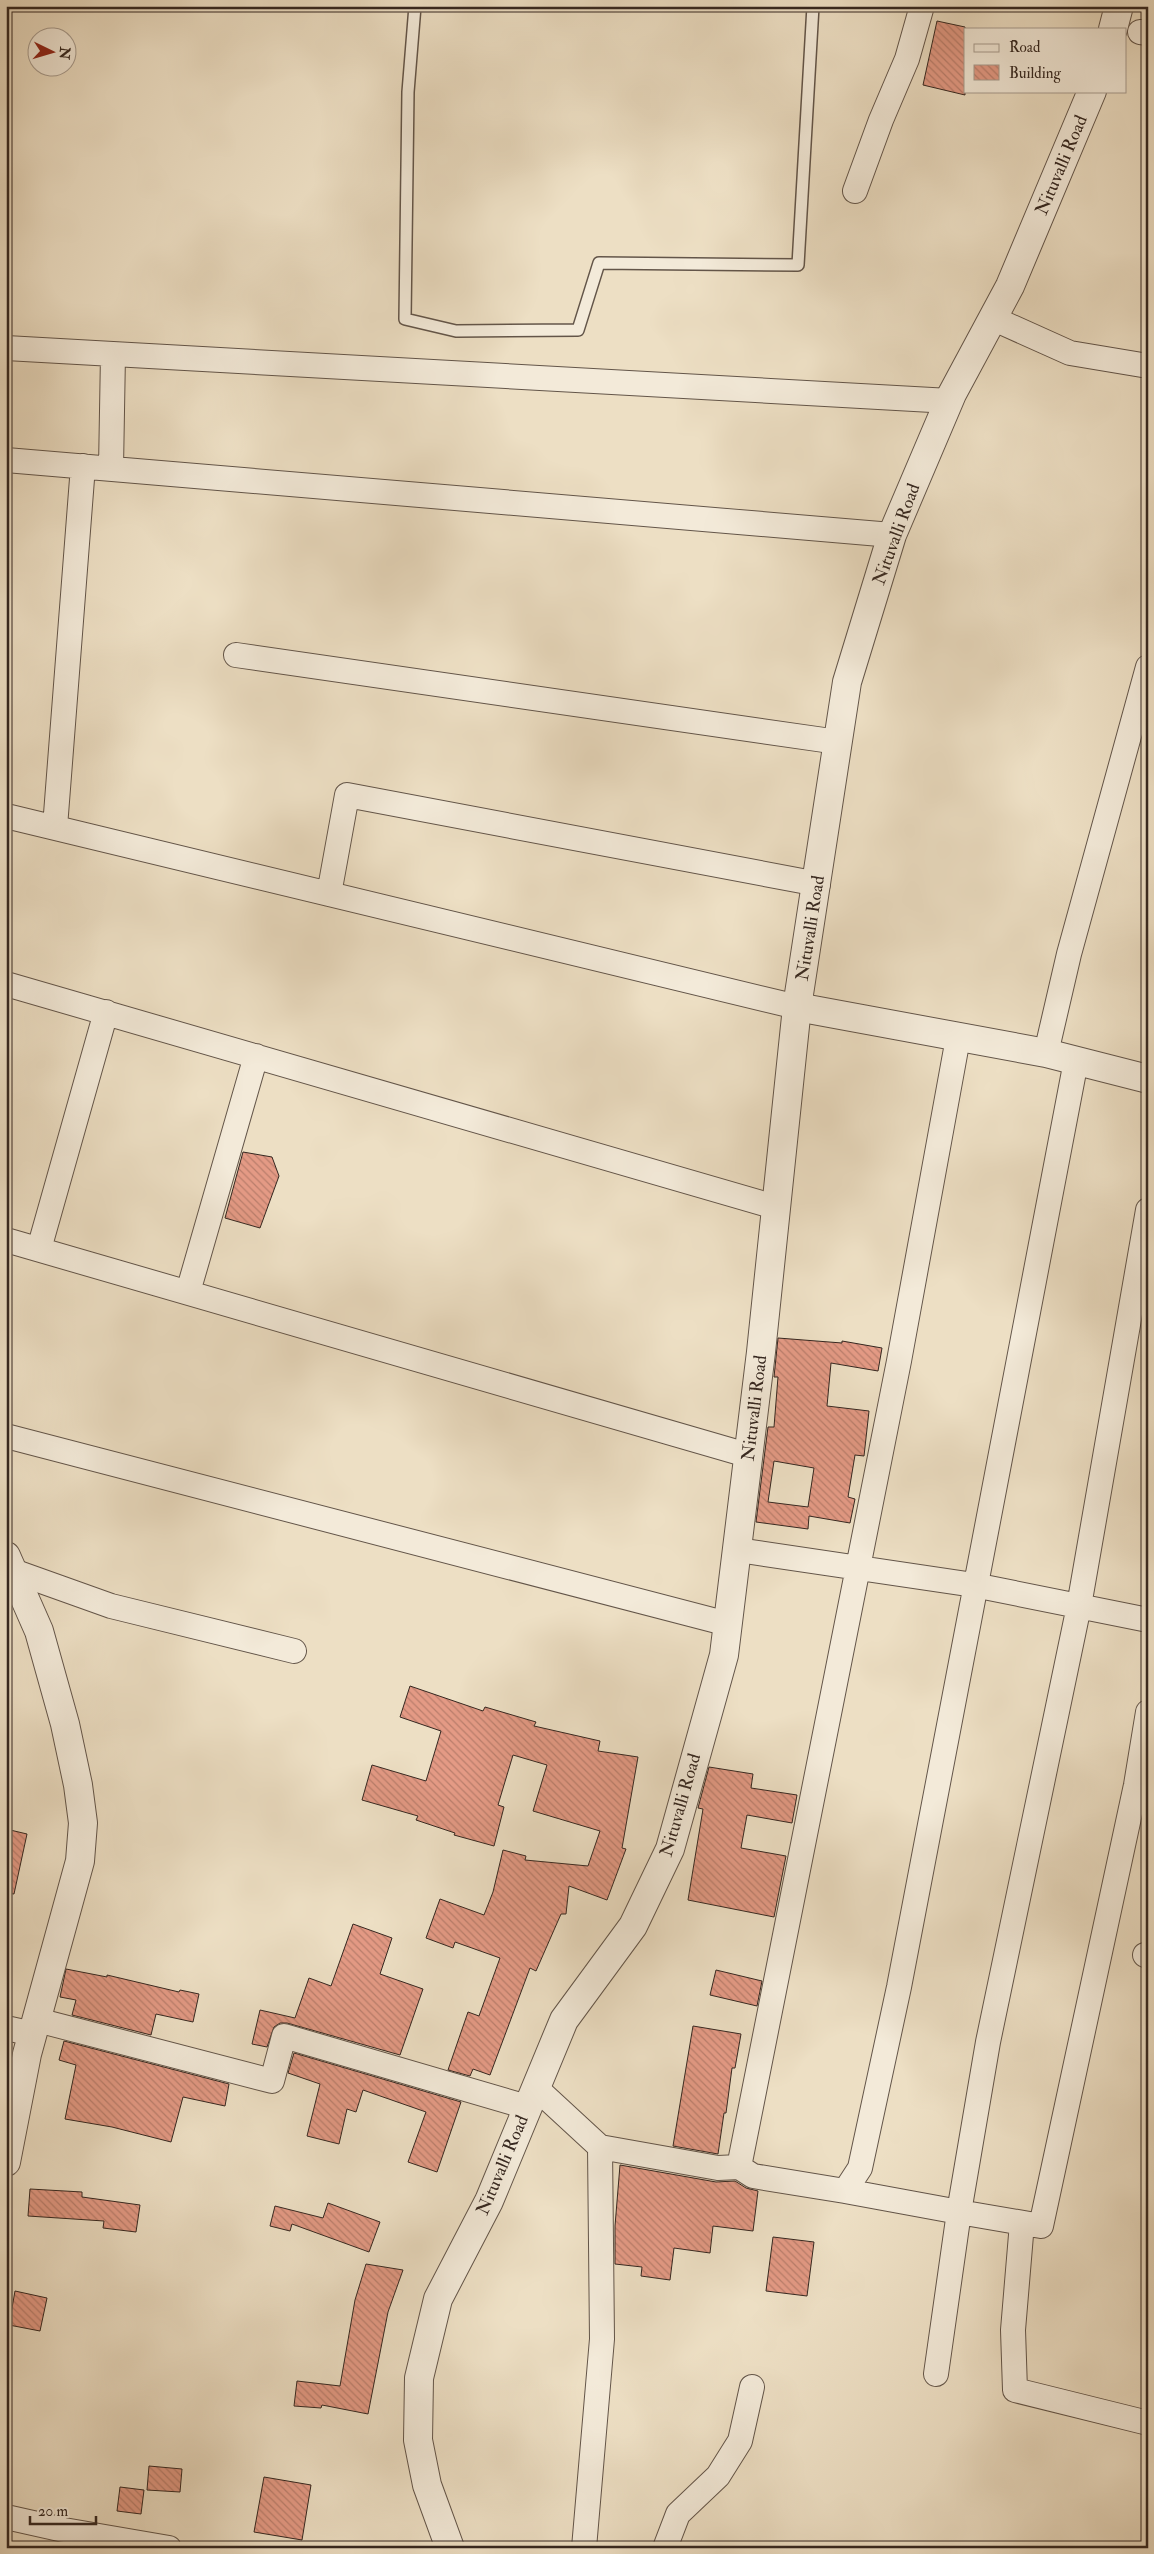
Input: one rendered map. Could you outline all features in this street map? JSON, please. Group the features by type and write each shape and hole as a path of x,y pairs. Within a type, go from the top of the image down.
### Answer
{"street":[{"path":"855,191 881,120 908,59 922,6"},
{"path":"1113,28 1119,6"},
{"name":"Nituvalli Road","path":"450,2548 427,2485 418,2440 419,2378 438,2299 489,2201 564,2020 633,1926 670,1849 724,1655 761,1352 797,1007 818,884 847,682 892,535 950,401 1010,286 1092,92"},
{"path":"992,318 1070,353 1148,366"},
{"path":"6,348 950,401"},
{"path":"111,468 113,354"},
{"path":"6,460 892,535"},
{"path":"55,827 82,466"},
{"path":"236,655 838,742"},
{"path":"1046,1053 1069,954 1148,667"},
{"path":"329,894 347,795 818,884"},
{"path":"6,816 797,1007 1046,1053 1148,1079"},
{"path":"6,984 776,1207"},
{"path":"39,1249 106,1012"},
{"path":"739,2167 899,1361 958,1038"},
{"path":"188,1292 256,1056"},
{"path":"845,2191 860,2168 899,1987 974,1585 1076,1061"},
{"path":"936,2374 959,2212 988,2042 1079,1606 1148,1210"},
{"path":"6,1240 747,1455"},
{"path":"6,1436 728,1624"},
{"path":"738,1550 974,1585 1148,1620"},
{"path":"9,1564 111,1606 294,1651"},
{"path":"7,2153 35,2027 80,1861 83,1823 78,1785 65,1724 39,1631 9,1564"},
{"path":"6,2028 35,2027 272,2081 284,2036 531,2097 600,2147 718,2168 739,2167 753,2176 1041,2226 1136,1785 1148,1712"},
{"path":"584,2548 602,2339 600,2147"},
{"path":"1022,2223 1013,2330 1015,2390 1148,2423"},
{"path":"665,2548 678,2514 718,2476 740,2441 752,2387"},
{"path":"6,2517 64,2530 169,2548"}],"lane":[{"path":"415,6 408,92 405,319 456,331 578,330 599,262 798,264 813,6"}],"building":[{"path":"937,21 965,27 965,95 923,85"},
{"path":"243,1152 272,1157 279,1176 260,1228 225,1218"},
{"path":"778,1338 842,1343 842,1341 882,1348 878,1371 831,1363 827,1406 869,1411 864,1456 855,1455 848,1497 855,1499 850,1523 809,1516 808,1529 756,1522 768,1427 774,1427 778,1377 774,1377","holes":["774,1461 814,1468 808,1507 768,1502"]},
{"path":"410,1686 483,1711 485,1707 536,1722 534,1726 600,1741 598,1751 638,1757 622,1848 626,1849 607,1900 569,1886 566,1914 561,1914 536,1971 530,1968 490,2075 473,2069 470,2076 448,2070 468,2012 479,2016 500,1958 455,1942 453,1948 426,1938 440,1899 484,1915 493,1892 503,1850 526,1856 525,1860 588,1866 600,1831 533,1811 547,1765 513,1755 498,1805 504,1807 494,1846 454,1835 455,1833 416,1820 418,1816 362,1800 372,1765 426,1781 441,1731 400,1717"},
{"path":"709,1767 753,1774 751,1788 797,1795 792,1823 747,1815 741,1848 786,1856 774,1917 688,1900 703,1809 698,1808"},
{"path":"6,1829 27,1834 14,1894 6,1893"},
{"path":"353,1924 392,1938 380,1974 423,1989 400,2055 287,2023 280,2023 274,2027 267,2047 252,2044 260,2010 295,2018 309,1978 331,1986"},
{"path":"66,1969 107,1977 107,1975 179,1992 180,1990 199,1994 193,2022 156,2014 151,2035 72,2015 76,2000 60,1997"},
{"path":"716,1970 762,1981 757,2006 710,1995"},
{"path":"693,2026 741,2034 735,2068 732,2068 718,2154 673,2146"},
{"path":"64,2041 229,2084 225,2106 183,2097 171,2142 112,2127 65,2119 76,2065 59,2060"},
{"path":"294,2053 461,2102 437,2172 408,2162 426,2112 363,2090 356,2112 347,2109 339,2144 307,2136 320,2084 288,2073"},
{"path":"620,2165 716,2182 735,2181 746,2188 758,2191 753,2231 713,2226 710,2253 674,2248 670,2280 641,2276 642,2267 615,2264 615,2226"},
{"path":"30,2189 82,2192 82,2197 140,2205 136,2232 103,2228 104,2221 28,2216"},
{"path":"328,2203 380,2222 369,2252 292,2224 290,2231 270,2226 275,2206 323,2218"},
{"path":"773,2237 814,2242 807,2296 766,2291"},
{"path":"366,2264 403,2270 388,2312 368,2414 322,2405 321,2408 294,2406 297,2381 340,2386 355,2300"},
{"path":"15,2291 47,2298 40,2331 9,2325"},
{"path":"149,2466 182,2469 180,2492 147,2490"},
{"path":"264,2477 311,2485 302,2540 254,2532"},
{"path":"120,2487 144,2490 141,2514 117,2511"}]}
